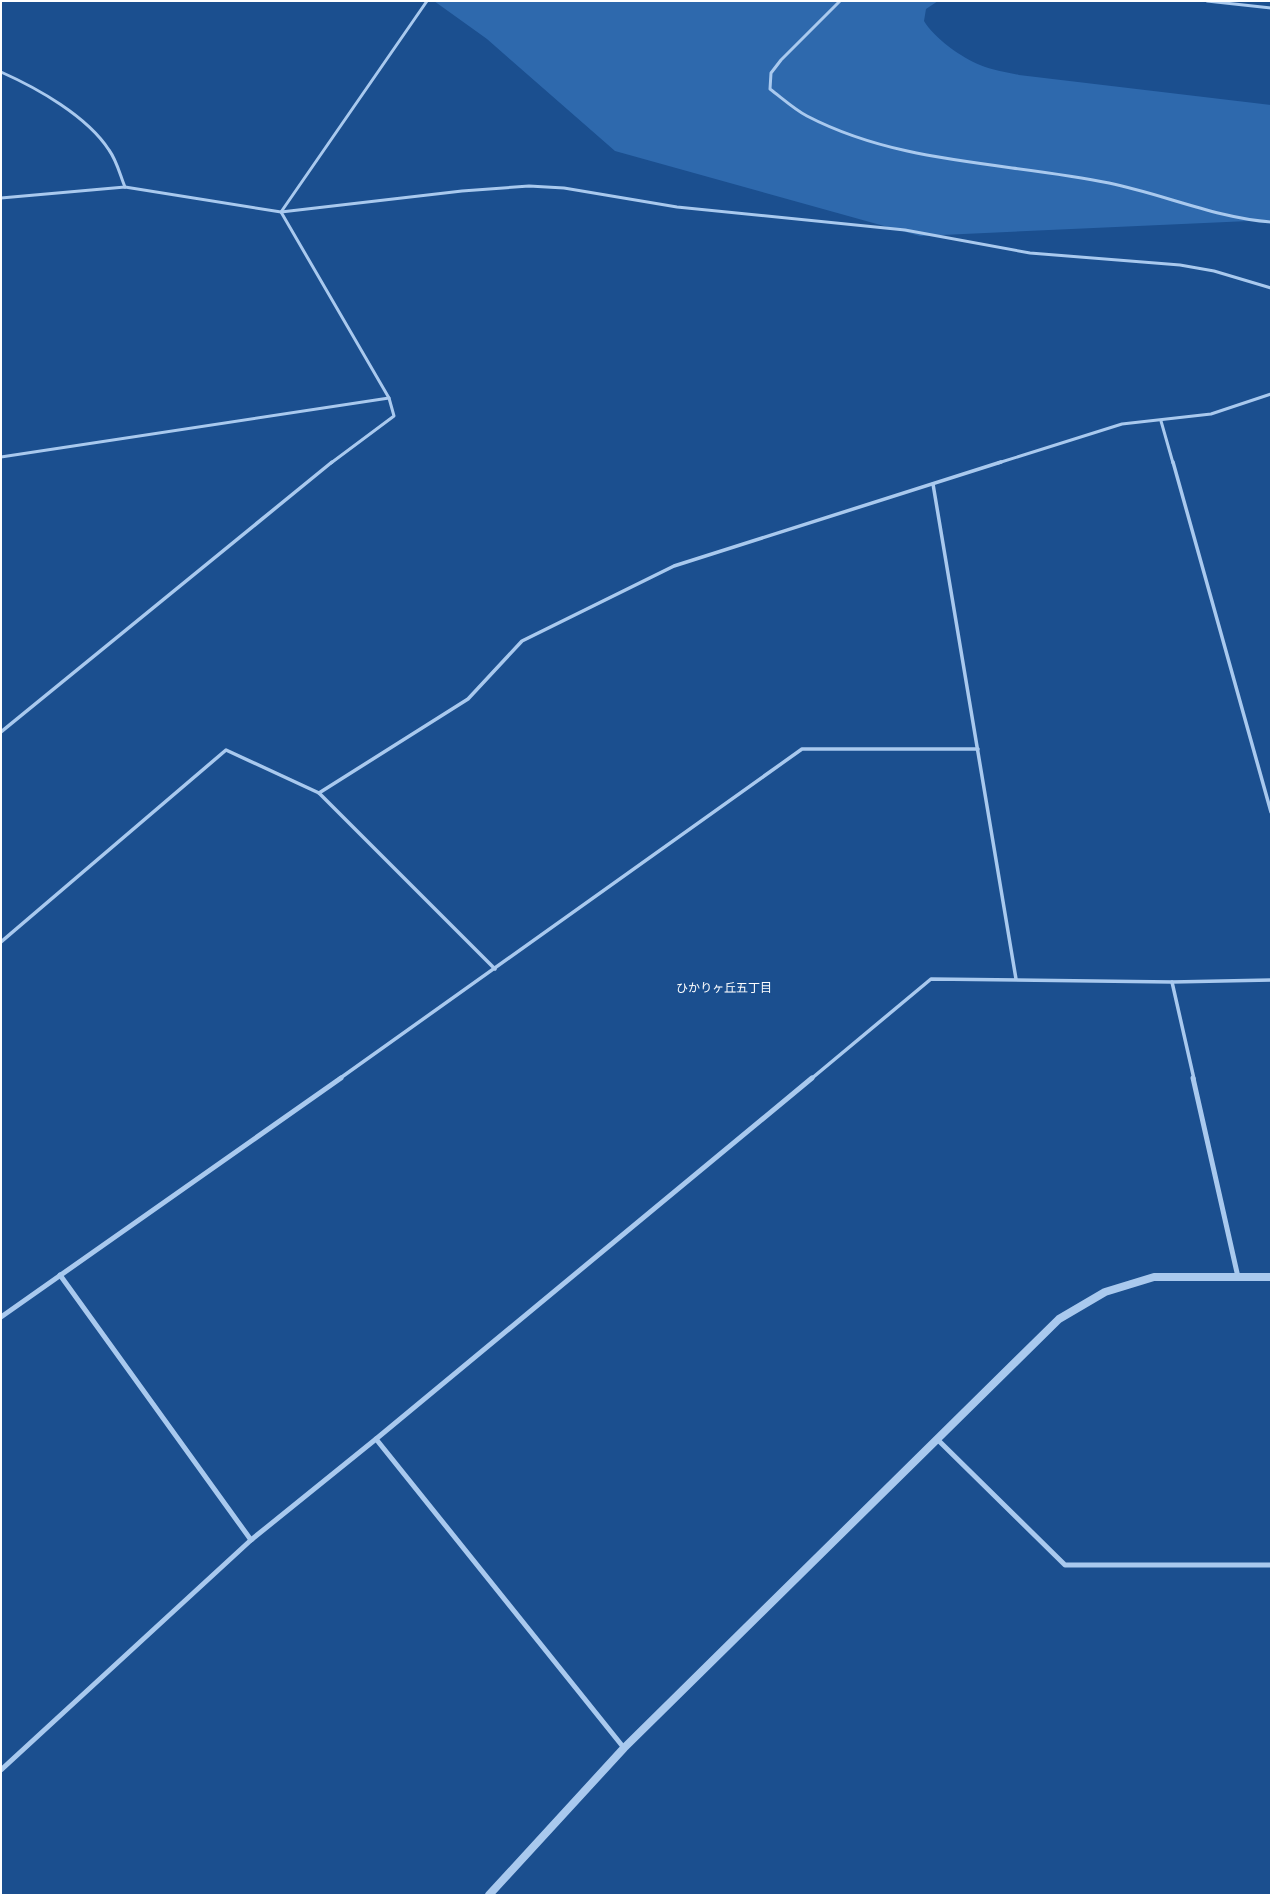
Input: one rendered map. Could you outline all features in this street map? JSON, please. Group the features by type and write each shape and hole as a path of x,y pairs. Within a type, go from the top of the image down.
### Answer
{"street":[{"path":"281,212 427,1"},
{"path":"840,1 770,73 770,89 810,119 846,135 890,149 1108,183 1223,213 1271,222"},
{"path":"1207,1 1271,8"},
{"path":"1,72 13,77 68,110 95,132 109,149 126,187"},
{"path":"1,198 126,187 281,212 462,191 529,186 564,188 676,207 905,230 1030,253 1180,265 1214,271 1271,288"},
{"path":"1,732 317,474 394,416 389,398 281,212"},
{"path":"319,793 468,699 522,642 674,566 1122,424 1161,421 1211,414 1271,394"},
{"path":"1,457 389,398"},
{"path":"1161,421 1271,812"},
{"path":"933,484 1016,979"},
{"path":"1,1317 802,749 978,749"},
{"path":"1,942 226,750 319,793 495,968"},
{"path":"1,1770 251,1540 376,1439 931,979 1172,982 1271,980"},
{"path":"1172,982 1238,1277"},
{"path":"60,1276 251,1540"},
{"path":"489,1895 624,1748 1059,1319 1105,1292 1154,1277 1271,1277"},
{"path":"376,1439 624,1748"},
{"path":"937,1439 1065,1564 1271,1564"}],"shaded area":[{"path":"434,1 938,1 926,9 924,21 934,34 949,47 973,62 989,68 1019,75 1271,105 1271,220 920,236 615,151 487,39"}],"district":[{"name":"ひかりヶ丘五丁目","path":"724,988"}]}
